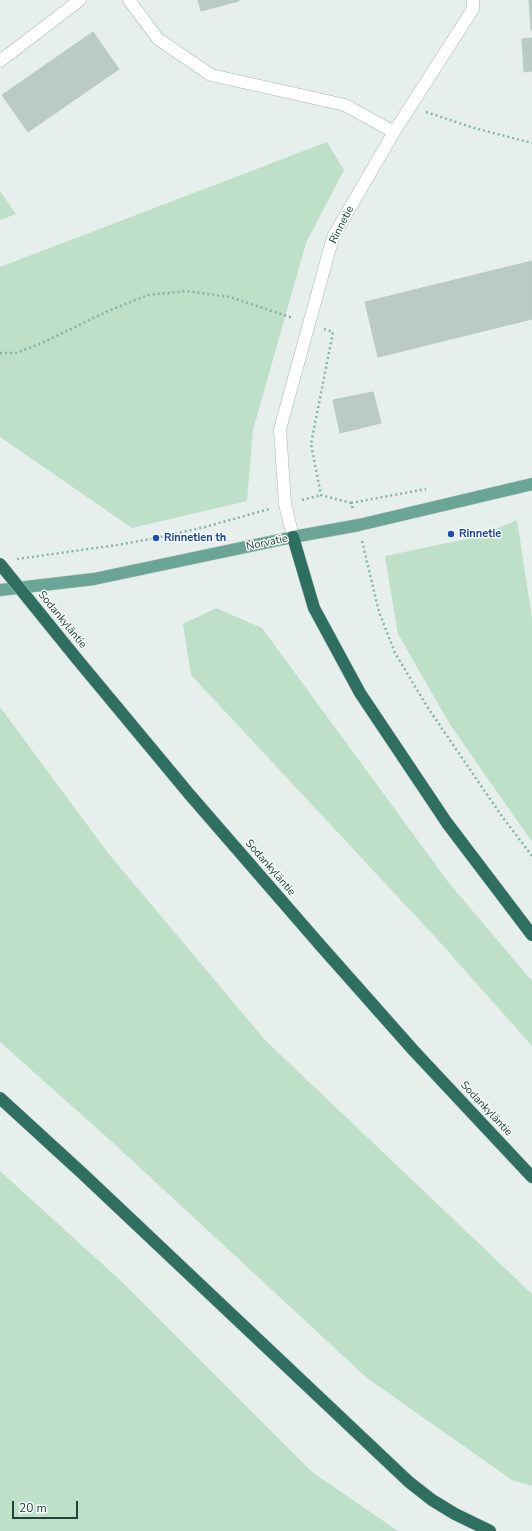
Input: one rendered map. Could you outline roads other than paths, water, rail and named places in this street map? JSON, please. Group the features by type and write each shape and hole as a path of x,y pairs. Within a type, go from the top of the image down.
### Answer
{"highway":[{"path":"293,537 314,608 360,693 447,822 532,935"},
{"name":"Sodankyläntie","path":"0,564 190,795 414,1051 532,1177"},
{"path":"0,1098 83,1174 409,1482 432,1500 455,1514 490,1531"}],"main road":[{"name":"Norvatie","path":"0,590 94,579 293,537 359,525 532,484"}],"street":[{"path":"0,61 80,0"},
{"path":"129,0 158,39 212,75 345,105 394,132"},
{"name":"Rinnetie","path":"293,537 285,504 280,429 333,237 394,132 473,9 473,0"}],"place":[{"name":"Rinnetie","path":"451,534"},
{"name":"Rinnetien th","path":"156,538"}]}
